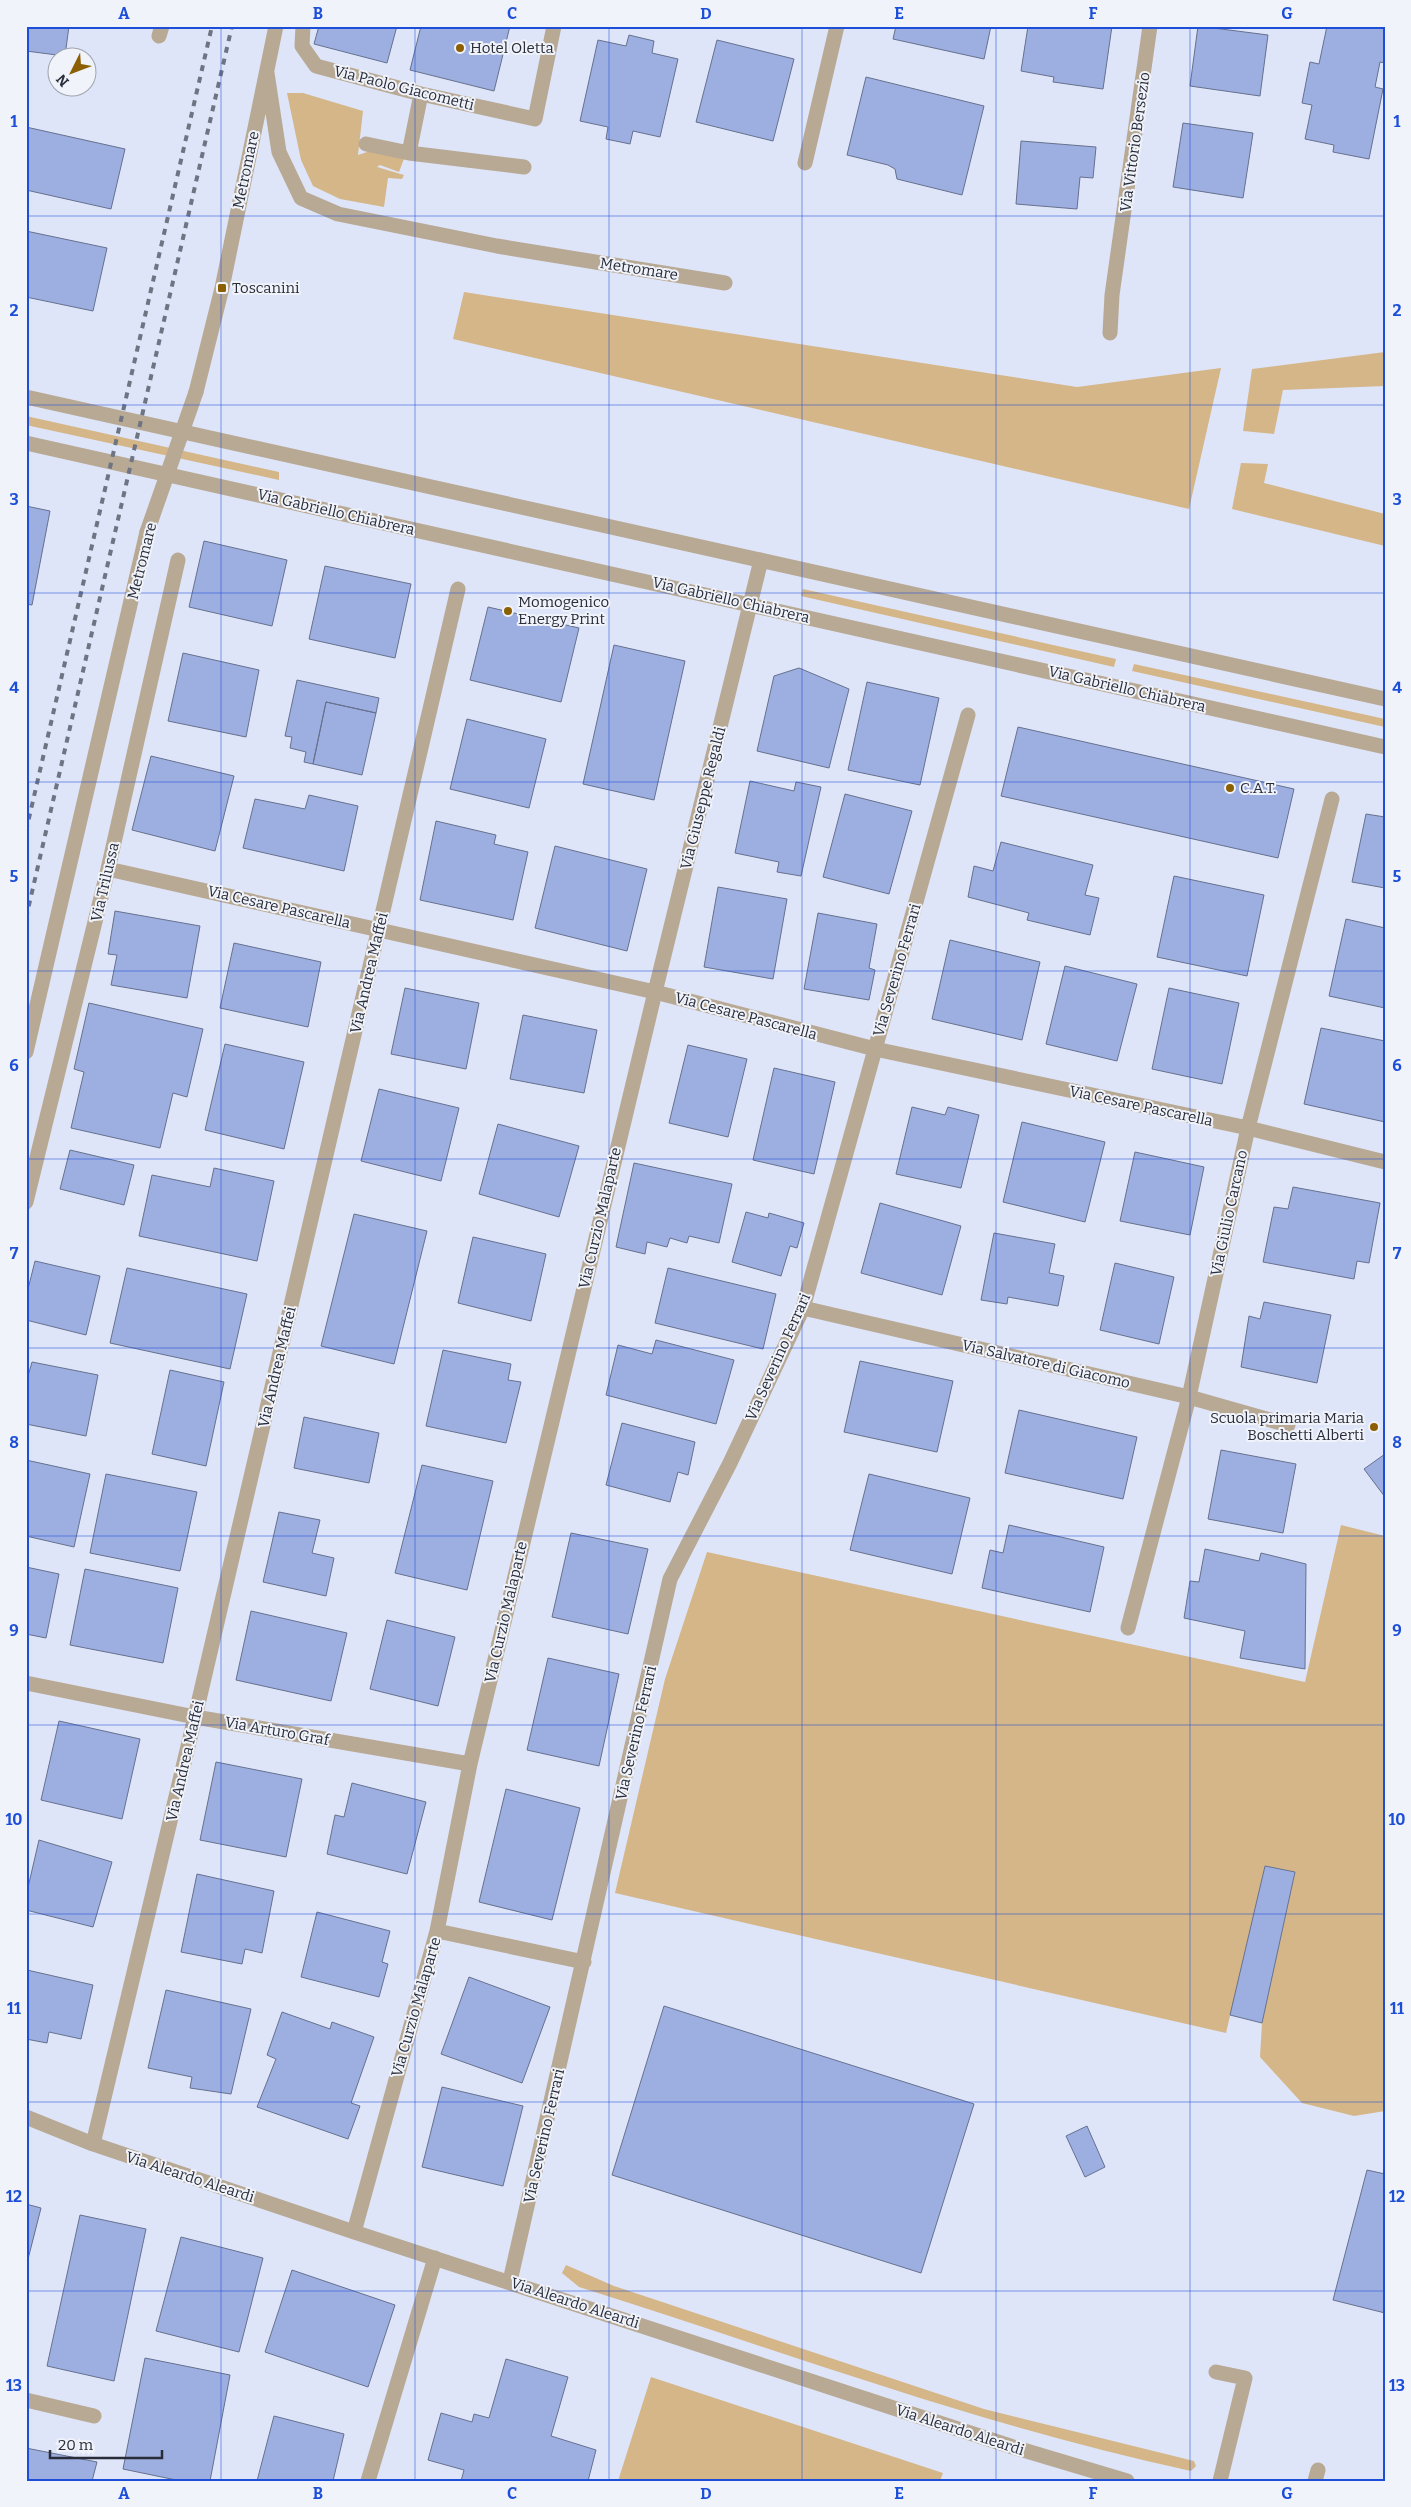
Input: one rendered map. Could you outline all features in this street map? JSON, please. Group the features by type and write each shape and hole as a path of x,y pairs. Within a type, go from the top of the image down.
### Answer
{"street":[{"name":"Metromare","path":"26,1052 147,532 196,392 222,288 276,26"},
{"name":"Via Paolo Giacometti","path":"302,26 302,46 316,66 421,94 535,119 554,26"},
{"path":"804,163 838,26"},
{"name":"Via Vittorio Bersezio","path":"1110,333 1112,295 1119,257 1150,26"},
{"name":"Metromare","path":"267,73 279,152 301,198 338,214 497,246 726,283"},
{"path":"409,152 421,94"},
{"path":"366,144 409,152 524,167"},
{"path":"26,397 1385,699"},
{"name":"Via Gabriello Chiabrera","path":"26,443 751,604 1385,748"},
{"name":"Via Trilussa","path":"26,1202 108,869 178,560"},
{"name":"Via Giuseppe Regaldi","path":"654,992 761,560"},
{"name":"Via Andrea Maffei","path":"92,2144 195,1717 458,589"},
{"name":"Via Severino Ferrari","path":"510,2281 670,1579 730,1463 802,1308 968,715"},
{"name":"Via Giulio Carcano","path":"1128,1628 1189,1397 1248,1128 1332,799"},
{"name":"Via Cesare Pascarella","path":"108,869 654,992 875,1049 1248,1128 1385,1162"},
{"name":"Via Curzio Malaparte","path":"354,2232 437,1931 470,1764 654,992"},
{"name":"Via Salvatore di Giacomo","path":"802,1308 1189,1397 1288,1425"},
{"name":"Via Arturo Graf","path":"26,1683 195,1717 470,1764"},
{"path":"437,1931 584,1962"},
{"name":"Via Aleardo Aleardi","path":"26,2117 92,2144 354,2232 510,2281 880,2404 1127,2481"},
{"path":"368,2481 435,2258"},
{"path":"1216,2372 1245,2378 1220,2481"},
{"path":"26,2400 94,2416"}],"shaded area":[{"path":"287,93 303,93 363,111 358,155 379,148 405,156 399,172 380,165 377,167 404,175 402,179 388,178 384,207 340,199 313,186 301,160"},
{"path":"464,292 1077,387 1221,368 1189,509 453,339"},
{"path":"1385,352 1385,386 1283,390 1274,434 1243,431 1252,369"},
{"path":"26,416 279,472 279,480 26,425"},
{"path":"1241,463 1268,464 1264,483 1385,514 1385,546 1232,509"},
{"path":"803,589 1116,659 1114,667 801,596"},
{"path":"1134,664 1385,719 1385,727 1132,671"},
{"path":"1341,1525 1385,1536 1385,2111 1354,2116 1302,2103 1260,2057 1262,2023 1295,1872 1265,1866 1226,2033 615,1893 665,1679 707,1552 1305,1682"},
{"path":"566,2265 614,2286 984,2409 1194,2461 1196,2466 1191,2471 1113,2453 959,2410 883,2386 579,2287 562,2273"},
{"path":"651,2377 943,2473 940,2481 618,2481"}],"building":[{"path":"26,26 69,26 66,48 48,48 48,54 26,51"},
{"path":"319,26 397,26 387,63 314,44"},
{"name":"Hotel Oletta","path":"421,26 510,26 494,91 410,70"},
{"path":"896,26 991,26 984,59 893,39"},
{"path":"1028,26 1112,26 1103,89 1053,82 1054,77 1021,71"},
{"path":"1198,26 1268,35 1260,96 1190,86"},
{"path":"1327,26 1385,27 1385,63 1380,62 1375,87 1383,89 1369,159 1333,152 1334,145 1305,139 1312,105 1302,103 1310,62 1319,64"},
{"path":"629,35 654,41 652,53 678,59 660,137 633,131 630,144 606,139 608,127 580,121 598,40 626,46"},
{"path":"717,40 794,59 773,141 696,122"},
{"path":"866,77 984,106 962,195 897,179 895,169 888,165 847,155"},
{"path":"1183,123 1253,133 1243,198 1173,187"},
{"path":"26,127 125,149 111,209 26,190"},
{"path":"1021,141 1096,147 1093,178 1080,177 1077,209 1016,204"},
{"path":"26,231 107,248 93,311 26,297"},
{"path":"26,506 50,511 32,605 26,604"},
{"path":"204,541 287,560 272,626 189,607"},
{"path":"325,566 411,584 395,658 309,639"},
{"path":"488,607 579,628 561,702 470,680"},
{"path":"614,645 685,661 654,800 583,784"},
{"path":"183,653 259,670 246,737 168,721"},
{"path":"799,668 849,689 829,768 757,751 774,676"},
{"path":"297,680 379,698 376,713 326,702 313,764 304,762 306,752 290,748 292,737 285,736"},
{"path":"867,682 939,698 920,785 848,770"},
{"path":"326,702 376,713 362,775 313,764"},
{"path":"467,719 546,739 529,808 450,789"},
{"path":"1018,727 1294,789 1278,858 1001,796"},
{"path":"151,756 234,776 215,851 132,830"},
{"path":"750,781 794,791 796,782 821,787 801,876 777,872 779,862 735,853"},
{"path":"845,794 912,811 889,894 823,877"},
{"path":"309,795 358,806 344,871 243,848 255,799 305,809"},
{"path":"1366,814 1385,817 1385,888 1352,882"},
{"path":"436,821 496,835 494,844 528,852 513,920 420,900"},
{"path":"1001,842 1093,865 1085,895 1099,898 1090,935 1027,920 1029,913 968,897 974,866 993,871"},
{"path":"555,846 647,869 627,951 535,928"},
{"path":"1174,876 1264,895 1247,976 1157,957"},
{"path":"718,887 787,899 773,979 704,967"},
{"path":"115,911 200,926 187,998 111,985 117,955 108,954"},
{"path":"818,913 877,924 869,968 875,970 869,1000 804,989"},
{"path":"1346,919 1385,928 1385,1008 1329,996"},
{"path":"950,940 1040,962 1022,1040 932,1019"},
{"path":"234,943 321,962 308,1027 220,1008"},
{"path":"1065,966 1137,984 1117,1061 1046,1044"},
{"path":"405,988 479,1003 466,1069 391,1054"},
{"path":"1169,988 1239,1003 1222,1084 1152,1069"},
{"path":"89,1003 203,1029 187,1097 173,1093 160,1148 71,1128 84,1072 74,1069"},
{"path":"523,1015 597,1030 584,1093 510,1079"},
{"path":"1321,1028 1385,1041 1385,1122 1304,1104"},
{"path":"225,1044 304,1062 284,1149 205,1130"},
{"path":"688,1045 747,1059 728,1137 669,1123"},
{"path":"774,1068 835,1082 814,1174 753,1160"},
{"path":"379,1089 459,1108 441,1181 361,1161"},
{"path":"912,1107 945,1115 948,1107 979,1115 961,1188 896,1174"},
{"path":"1022,1122 1105,1142 1085,1222 1003,1202"},
{"path":"498,1124 579,1146 559,1217 479,1194"},
{"path":"70,1150 134,1165 124,1205 60,1189"},
{"path":"1135,1152 1204,1167 1190,1235 1120,1221"},
{"path":"634,1163 732,1184 719,1243 689,1236 687,1243 670,1238 667,1247 647,1242 645,1254 616,1247"},
{"path":"214,1168 274,1181 257,1261 139,1236 152,1175 210,1187"},
{"path":"1293,1187 1380,1203 1369,1263 1357,1261 1354,1279 1263,1262 1274,1207 1288,1209"},
{"path":"880,1203 961,1226 942,1295 861,1273"},
{"path":"746,1212 768,1218 769,1213 804,1223 797,1248 790,1246 781,1276 732,1262"},
{"path":"354,1214 427,1231 394,1364 321,1346"},
{"path":"994,1233 1055,1244 1049,1273 1064,1276 1058,1306 1008,1297 1007,1304 981,1300"},
{"path":"473,1237 546,1254 531,1321 458,1303"},
{"path":"35,1261 100,1276 86,1335 26,1320 26,1297"},
{"path":"1115,1263 1174,1277 1159,1344 1100,1330"},
{"path":"127,1268 247,1294 230,1369 110,1343"},
{"path":"668,1268 776,1294 763,1349 655,1323"},
{"path":"1264,1302 1331,1315 1317,1383 1241,1367 1249,1316 1260,1319"},
{"path":"656,1340 734,1360 716,1424 606,1395 618,1345 652,1354"},
{"path":"443,1350 511,1364 508,1380 521,1382 506,1443 426,1426"},
{"path":"860,1361 953,1381 937,1452 844,1432"},
{"path":"32,1362 98,1375 86,1436 26,1424 26,1383"},
{"path":"170,1370 224,1382 206,1466 152,1454"},
{"path":"1019,1410 1137,1437 1123,1499 1005,1473"},
{"path":"304,1417 379,1433 369,1483 294,1468"},
{"path":"622,1423 695,1442 688,1475 678,1472 670,1502 606,1485"},
{"path":"1221,1450 1296,1464 1283,1533 1208,1519"},
{"path":"1385,1454 1385,1497 1364,1469"},
{"path":"26,1460 90,1474 74,1547 26,1536"},
{"path":"422,1465 493,1481 467,1590 395,1573"},
{"path":"106,1474 197,1492 180,1571 90,1553"},
{"path":"869,1474 970,1498 952,1574 850,1550"},
{"path":"279,1512 320,1520 312,1553 334,1558 326,1596 263,1582"},
{"path":"1009,1525 1104,1547 1090,1612 982,1588 990,1550 1003,1553"},
{"path":"571,1533 648,1549 628,1634 552,1617"},
{"path":"1205,1549 1259,1561 1261,1553 1306,1564 1305,1669 1240,1658 1245,1631 1184,1618 1190,1581 1199,1582"},
{"path":"26,1567 59,1574 46,1638 26,1634"},
{"path":"85,1569 178,1588 163,1663 70,1645"},
{"path":"251,1611 347,1633 331,1701 236,1680"},
{"path":"387,1620 455,1637 438,1706 370,1689"},
{"path":"548,1658 619,1674 599,1766 527,1750"},
{"path":"59,1721 140,1739 122,1819 41,1800"},
{"path":"216,1762 302,1779 286,1857 200,1840"},
{"path":"352,1783 426,1802 407,1874 327,1854 335,1815 344,1817"},
{"path":"506,1789 580,1808 552,1920 479,1902"},
{"path":"39,1840 112,1862 93,1927 26,1910 26,1896"},
{"path":"1265,1866 1295,1872 1262,2023 1230,2015"},
{"path":"197,1874 274,1891 262,1953 245,1949 242,1964 181,1952"},
{"path":"317,1912 390,1931 382,1962 388,1964 379,1997 301,1977"},
{"path":"27,1970 93,1985 81,2039 49,2032 47,2043 26,2039"},
{"path":"469,1977 550,2007 522,2083 441,2054"},
{"path":"166,1990 251,2009 231,2094 190,2088 192,2077 148,2068"},
{"path":"664,2006 974,2104 921,2273 612,2175"},
{"path":"282,2012 330,2029 332,2022 374,2037 351,2103 360,2106 348,2139 257,2107 276,2059 267,2055"},
{"path":"442,2087 523,2106 503,2186 422,2167"},
{"path":"1087,2126 1105,2167 1085,2177 1066,2136"},
{"path":"1367,2170 1385,2174 1385,2313 1333,2300"},
{"path":"26,2204 41,2208 26,2267"},
{"path":"80,2215 146,2229 114,2381 47,2366"},
{"path":"181,2237 263,2258 239,2352 156,2331"},
{"path":"292,2270 395,2305 368,2387 265,2352"},
{"path":"145,2358 230,2375 210,2481 181,2481 123,2469"},
{"path":"506,2359 568,2377 551,2436 596,2450 588,2481 461,2481 464,2470 428,2460 441,2413 472,2422 474,2414 489,2418"},
{"path":"274,2416 344,2434 333,2481 257,2481"},
{"path":"26,2448 97,2462 92,2481 26,2481"}],"railway":[{"path":"26,831 212,26"},
{"path":"26,918 232,26"}],"place":[{"name":"Hotel Oletta","path":"460,48"},
{"name":"Toscanini","path":"222,288"},
{"name":"Momogenico Energy Print","path":"508,611"},
{"name":"C.A.T.","path":"1230,788"},
{"name":"Scuola primaria Maria Boschetti Alberti","path":"1374,1427"}]}
